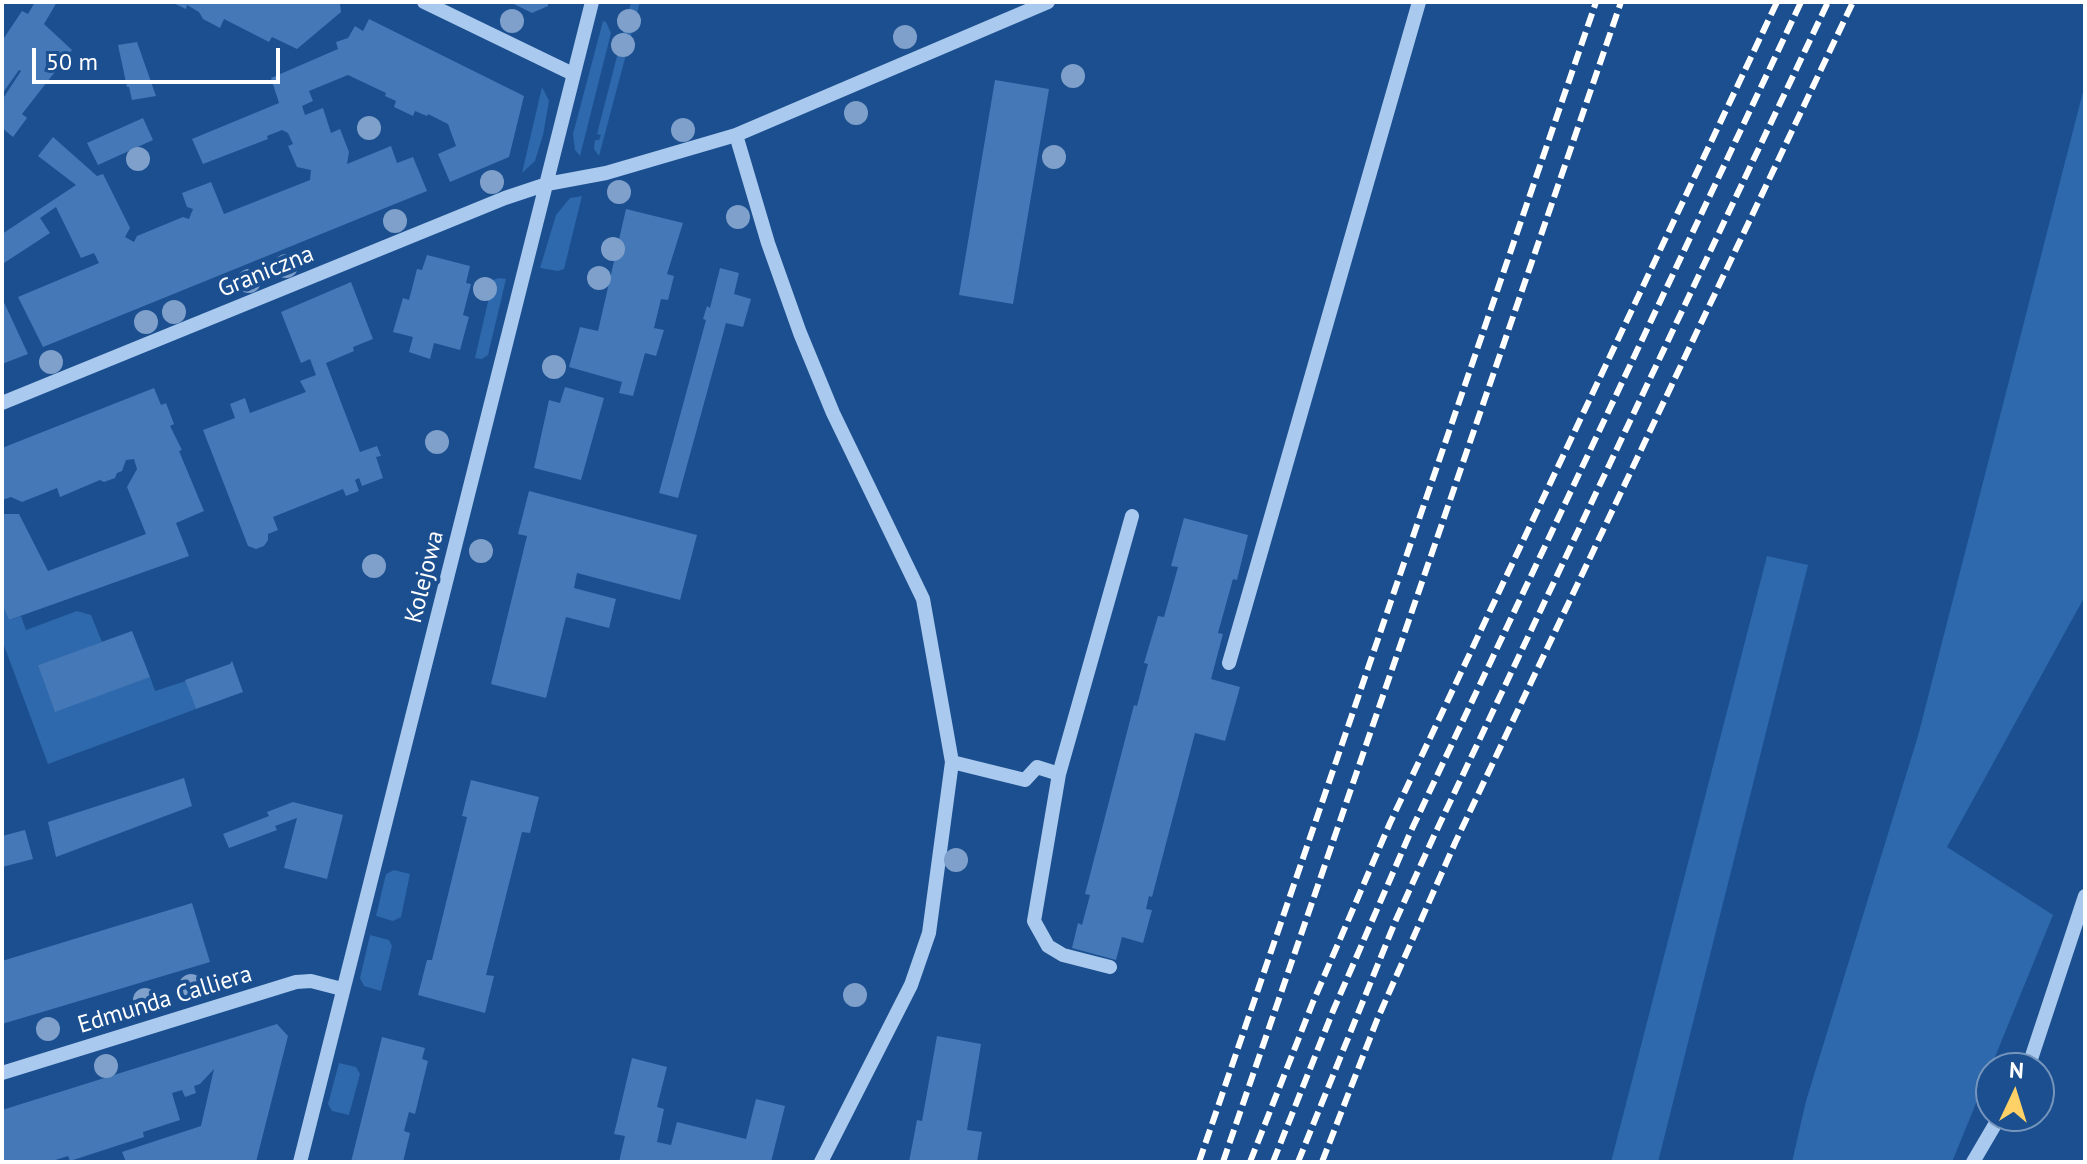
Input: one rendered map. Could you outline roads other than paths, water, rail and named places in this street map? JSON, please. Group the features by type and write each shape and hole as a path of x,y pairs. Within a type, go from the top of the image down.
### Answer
{"street":[{"path":"424,2 573,74"},
{"name":"Kolejowa","path":"300,1162 592,2"},
{"name":"Graniczna","path":"2,403 505,198 547,184 606,173 736,135 1048,2"},
{"path":"1229,663 1419,2"},
{"path":"736,135 768,243 800,333 833,413 923,599 952,762 929,933 911,985 821,1162"},
{"path":"1110,967 1063,955 1048,946 1034,921 1059,774 1132,516"},
{"path":"952,762 1025,780 1037,767 1059,774"},
{"path":"2033,1052 2085,896"},
{"name":"Edmunda Calliera","path":"2,1073 296,982 311,981 342,989"},
{"path":"1973,1162 1991,1132"}],"railway":[{"path":"1199,1162 1596,2"},
{"path":"1223,1162 1621,2"},
{"path":"1250,1162 1313,1002 1390,823 1777,2"},
{"path":"1273,1162 1333,1011 1411,831 1801,2"},
{"path":"1298,1162 1395,922 1433,838 1828,2"},
{"path":"1322,1162 1377,1020 1455,843 1853,2"}]}
